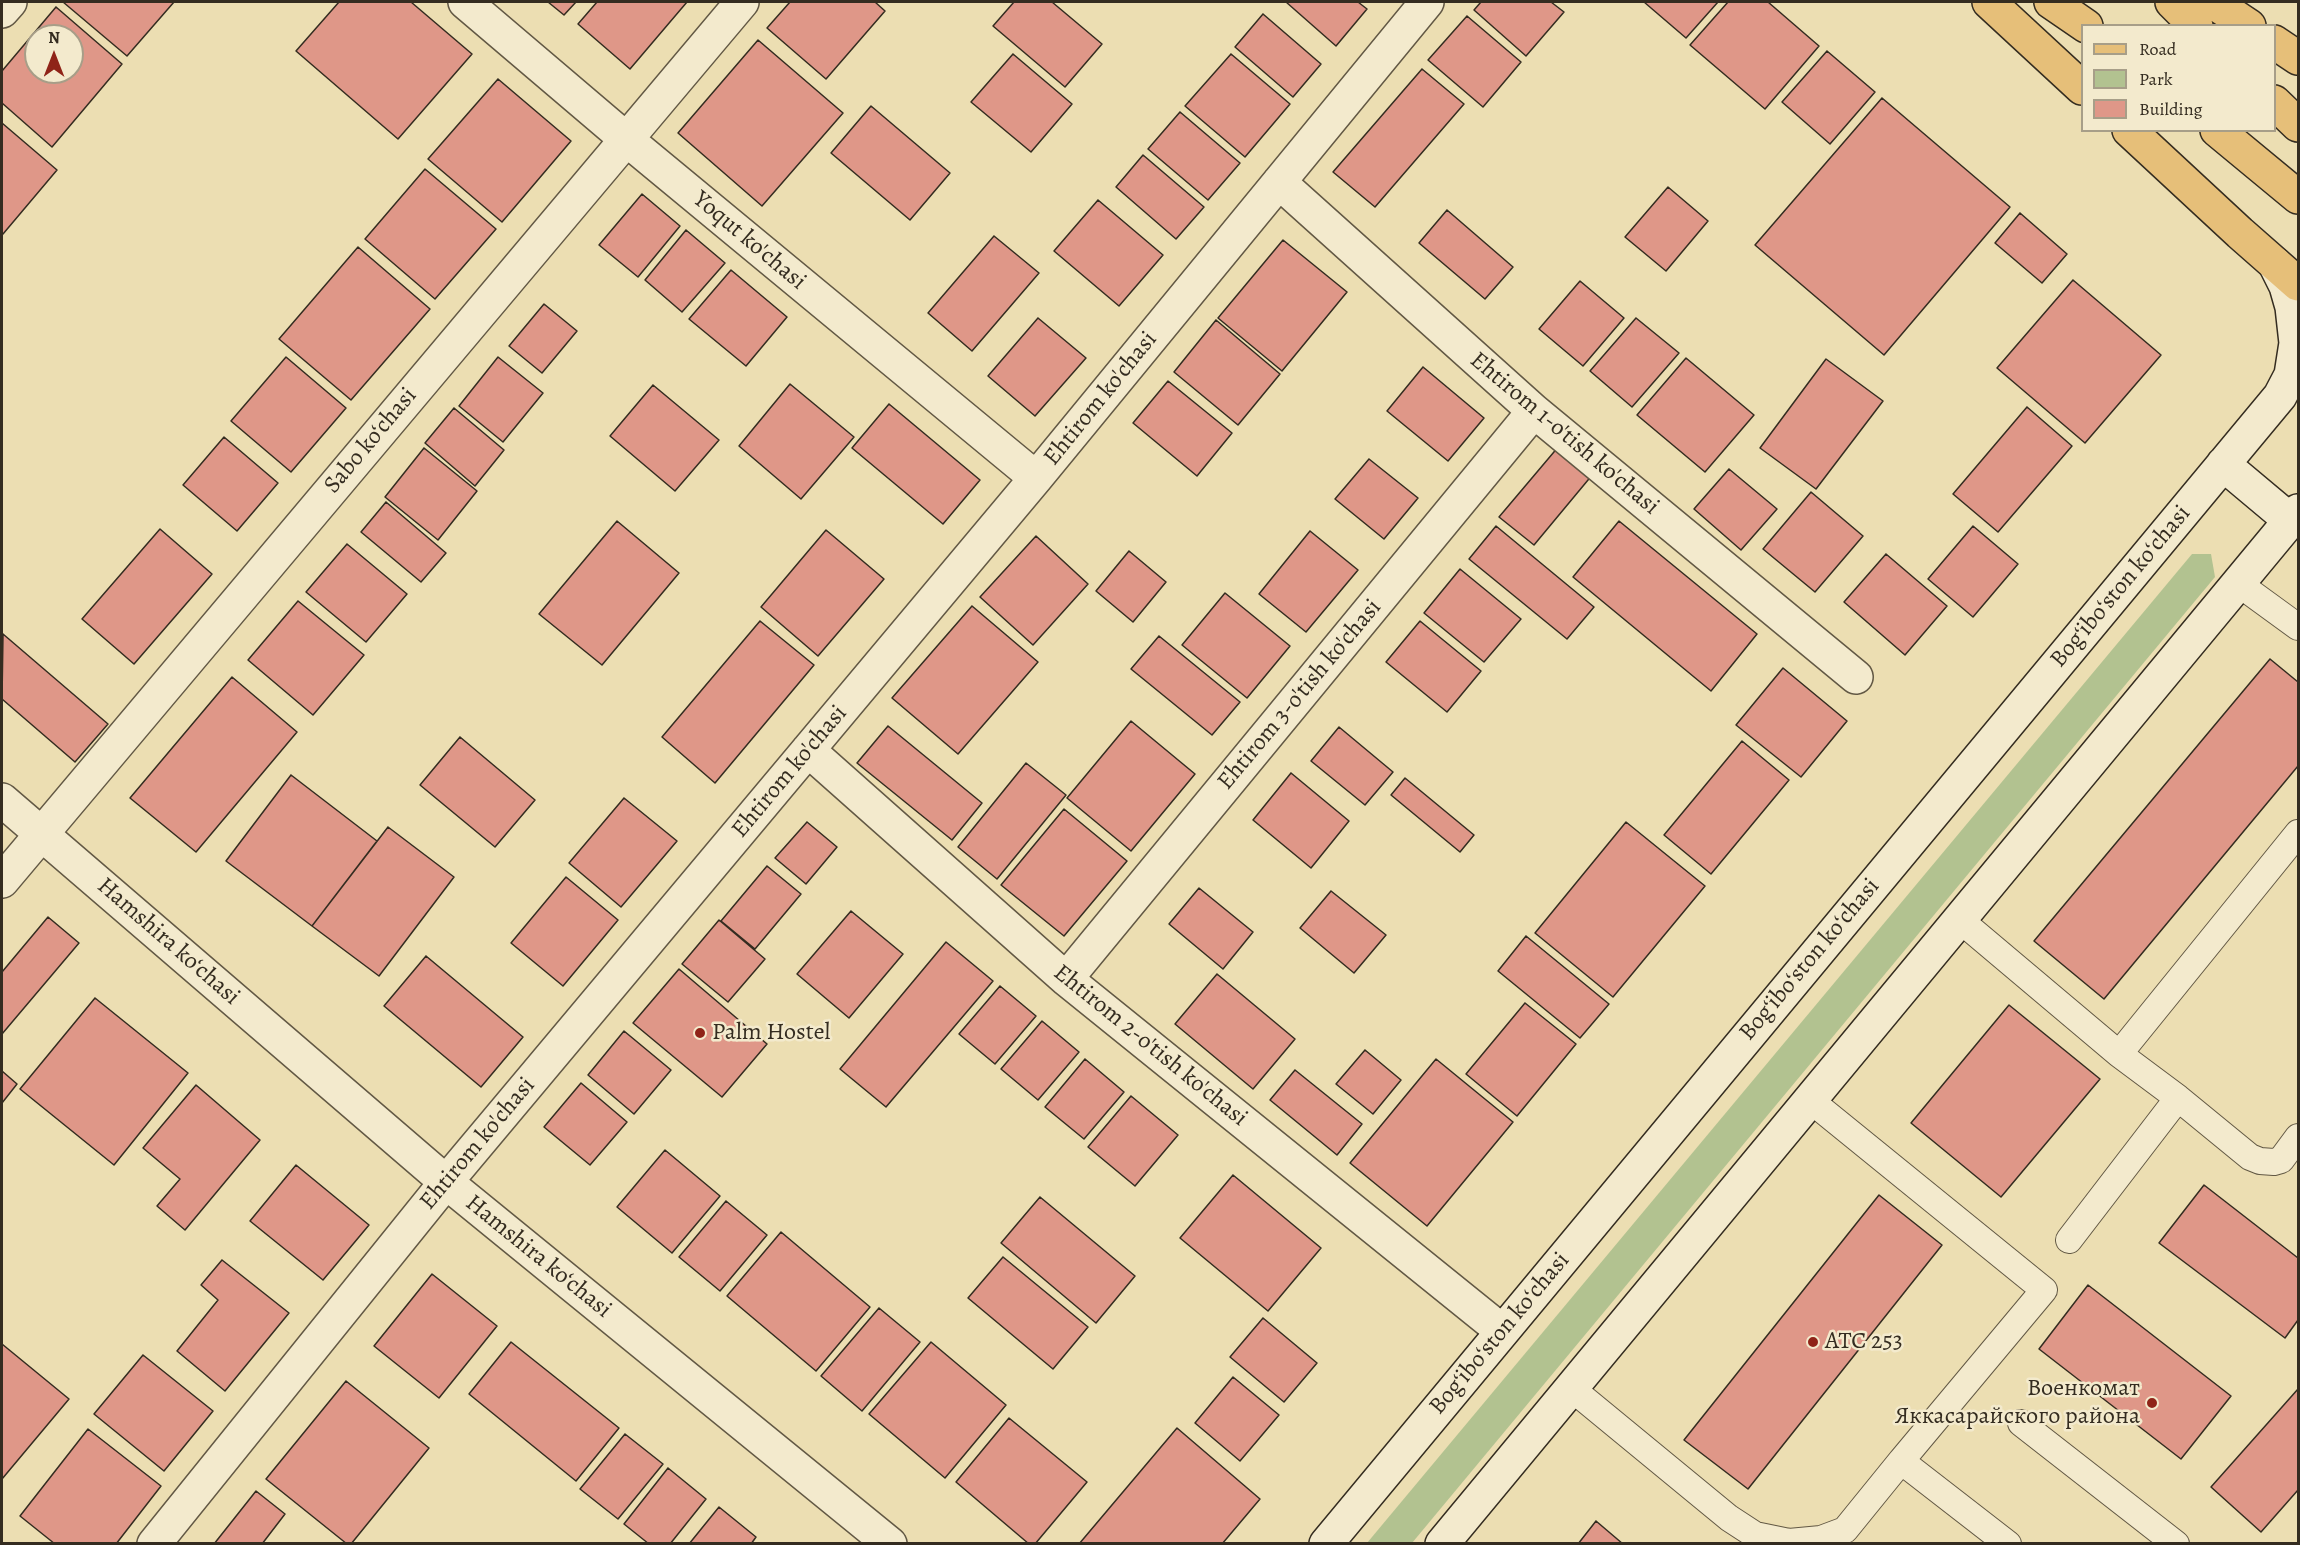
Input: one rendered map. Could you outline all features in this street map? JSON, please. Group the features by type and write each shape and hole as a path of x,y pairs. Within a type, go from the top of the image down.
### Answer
{"main road":[{"path":"1989,2 2081,87"},
{"path":"2051,2 2083,24"},
{"path":"2172,2 2194,24"},
{"path":"2213,2 2246,24"},
{"path":"2276,43 2298,58"},
{"path":"2276,104 2298,125"},
{"path":"2131,132 2287,274"},
{"path":"2219,132 2298,197"}],"street":[{"path":"2,11 10,2"},
{"name":"Yoqut ko'chasi","path":"465,2 626,139 1036,478"},
{"name":"Sabo ko‘chasi","path":"2,881 742,2"},
{"name":"Ehtirom ko'chasi","path":"154,1544 446,1182 1036,478 1428,2"},
{"name":"Ehtirom 1-o'tish ko'chasi","path":"1279,182 1534,411 1856,677"},
{"name":"Bogʻiboʻston koʻchasi","path":"1326,1544 2280,396 2291,375 2295,359 2295,326 2286,286 2287,274"},
{"name":"Ehtirom 3-o'tish ko'chasi","path":"1066,979 1534,411"},
{"path":"1442,1544 2294,516 2223,464"},
{"name":"Ehtirom 2-o'tish ko'chasi","path":"808,750 1066,979 1502,1331"},
{"name":"Hamshira ko‘chasi","path":"2,800 446,1182 890,1544"}],"lane":[{"path":"2239,584 2298,627"},
{"path":"2120,1054 2298,833"},
{"path":"1960,920 2120,1054 2250,1157 2260,1161 2281,1160 2298,1137"},
{"path":"2069,1240 2178,1098"},
{"path":"1571,1388 1729,1518 1755,1535 1789,1542 1821,1539 1845,1530 2044,1290 1810,1100"},
{"path":"2021,1423 2176,1544"},
{"path":"1901,1461 2008,1544"}],"green space":[{"path":"2192,554 2211,554 2215,577 1412,1543 1367,1543"}],"building":[{"path":"63,2 174,2 127,56"},
{"path":"339,2 411,2 472,54 398,139 296,51"},
{"path":"548,2 576,2 564,15"},
{"path":"597,2 687,2 630,69 578,24"},
{"path":"790,2 875,2 885,11 826,79 767,28"},
{"path":"1014,2 1052,2 1102,44 1065,87 993,26"},
{"path":"1286,2 1358,2 1367,9 1336,46"},
{"path":"1481,2 1551,2 1564,12 1526,56 1474,10"},
{"path":"1644,2 1718,2 1686,38"},
{"path":"1728,2 1768,2 1819,46 1765,109 1690,45"},
{"path":"56,7 76,24 42,24"},
{"path":"1263,14 1321,64 1293,97 1235,47"},
{"path":"1467,16 1521,62 1483,107 1428,60"},
{"path":"84,31 122,64 52,147 2,103 2,71 24,45 24,84 84,84"},
{"path":"758,40 843,113 762,206 678,133"},
{"path":"1827,51 1875,92 1830,144 1782,102"},
{"path":"1013,54 1072,104 1031,152 971,102"},
{"path":"1231,54 1290,104 1245,157 1185,106"},
{"path":"1422,69 1464,104 1375,207 1333,172"},
{"path":"498,79 571,141 502,222 428,159"},
{"path":"1882,98 2010,207 1884,355 1755,245"},
{"path":"871,106 950,173 910,220 831,153"},
{"path":"1180,112 1240,163 1208,200 1148,149"},
{"path":"2,123 57,170 3,234 2,233"},
{"path":"1143,155 1204,207 1176,239 1116,187"},
{"path":"425,169 496,229 435,299 365,239"},
{"path":"1668,187 1708,221 1666,271 1625,237"},
{"path":"642,194 680,226 638,277 599,245"},
{"path":"1098,200 1163,255 1119,306 1054,251"},
{"path":"1447,210 1513,267 1485,299 1419,243"},
{"path":"2020,213 2067,254 2042,283 1995,243"},
{"path":"686,230 725,263 682,312 645,280"},
{"path":"994,236 1039,273 972,351 928,313"},
{"path":"1283,240 1347,292 1282,371 1218,318"},
{"path":"358,247 430,309 351,400 279,339"},
{"path":"731,270 787,317 746,366 689,319"},
{"path":"2073,280 2161,355 2085,443 1997,368"},
{"path":"1580,281 1624,318 1583,366 1539,329"},
{"path":"544,304 577,331 542,373 509,346"},
{"path":"1038,318 1086,358 1035,416 988,376"},
{"path":"1636,318 1679,353 1632,407 1590,371"},
{"path":"1216,320 1280,374 1238,425 1174,372"},
{"path":"286,357 346,408 291,472 231,421"},
{"path":"498,357 543,393 503,442 459,406"},
{"path":"1686,358 1754,415 1705,472 1637,415"},
{"path":"1826,359 1883,401 1816,489 1760,448"},
{"path":"1423,367 1484,418 1448,461 1387,411"},
{"path":"1168,381 1232,433 1197,476 1133,423"},
{"path":"790,384 854,437 801,499 739,446"},
{"path":"653,385 719,440 675,491 610,436"},
{"path":"889,404 980,480 943,524 852,448"},
{"path":"2027,407 2072,446 1998,532 1953,494"},
{"path":"454,408 504,450 475,486 425,443"},
{"path":"224,437 278,483 237,531 183,485"},
{"path":"1559,446 1593,474 1534,545 1499,517"},
{"path":"424,448 477,491 438,540 385,497"},
{"path":"1369,459 1418,498 1384,539 1335,499"},
{"path":"1729,469 1777,509 1741,550 1694,509"},
{"path":"1811,492 1863,536 1815,592 1763,549"},
{"path":"386,502 446,553 421,582 361,532"},
{"path":"617,521 679,573 602,665 539,614"},
{"path":"1619,521 1757,634 1711,691 1573,577"},
{"path":"1496,526 1594,607 1567,639 1469,559"},
{"path":"1973,526 2018,564 1973,617 1928,579"},
{"path":"160,529 212,574 134,664 82,619"},
{"path":"826,530 884,579 818,656 761,607"},
{"path":"1310,531 1358,570 1306,632 1259,594"},
{"path":"1036,536 1088,584 1033,645 980,597"},
{"path":"347,544 407,594 366,642 306,592"},
{"path":"1129,551 1166,582 1133,622 1096,591"},
{"path":"1886,554 1947,606 1905,655 1844,602"},
{"path":"1460,569 1521,619 1484,662 1424,613"},
{"path":"1225,593 1290,646 1247,698 1182,645"},
{"path":"298,601 364,655 313,715 248,660"},
{"path":"972,606 1038,662 958,754 892,698"},
{"path":"760,621 814,665 715,783 662,737"},
{"path":"1420,621 1481,671 1447,712 1386,662"},
{"path":"3,634 108,724 75,762 2,699"},
{"path":"1159,636 1240,702 1212,735 1131,669"},
{"path":"2270,659 2298,682 2298,766 2104,999 2034,941"},
{"path":"1783,668 1847,721 1801,777 1736,725"},
{"path":"232,677 297,732 196,852 130,798"},
{"path":"1131,721 1195,774 1131,851 1067,798"},
{"path":"888,726 982,803 952,840 857,763"},
{"path":"1339,727 1393,772 1365,805 1311,761"},
{"path":"460,737 535,800 495,847 420,785"},
{"path":"1742,741 1789,780 1711,874 1664,835"},
{"path":"1026,763 1066,795 997,879 958,847"},
{"path":"1291,773 1349,821 1311,868 1253,820"},
{"path":"291,775 377,841 312,926 226,861"},
{"path":"1405,778 1474,835 1460,852 1391,795"},
{"path":"624,798 677,841 621,907 569,863"},
{"path":"1064,809 1127,861 1064,936 1001,885"},
{"path":"807,822 837,847 806,884 775,858"},
{"path":"1626,822 1705,886 1613,997 1535,933"},
{"path":"388,827 454,877 379,976 312,926"},
{"path":"767,866 801,894 755,949 721,921"},
{"path":"566,877 618,920 563,986 511,943"},
{"path":"1199,888 1253,932 1223,969 1169,924"},
{"path":"1331,891 1386,935 1354,973 1300,928"},
{"path":"851,911 903,954 849,1018 797,974"},
{"path":"48,917 79,943 2,1034 2,972"},
{"path":"719,920 765,959 728,1002 682,964"},
{"path":"1526,936 1609,1004 1580,1038 1498,971"},
{"path":"946,942 993,981 886,1107 840,1069"},
{"path":"426,956 523,1037 481,1087 384,1006"},
{"name":"Palm Hostel","path":"679,969 767,1044 722,1097 633,1023"},
{"path":"1217,974 1295,1039 1253,1089 1175,1024"},
{"path":"1000,986 1036,1016 995,1064 959,1034"},
{"path":"95,998 188,1073 114,1165 20,1089"},
{"path":"1525,1003 1576,1044 1517,1116 1466,1074"},
{"path":"2009,1005 2100,1079 2001,1197 1911,1123"},
{"path":"1042,1021 1079,1052 1038,1100 1001,1069"},
{"path":"624,1031 671,1070 634,1114 588,1075"},
{"path":"1365,1050 1401,1080 1373,1114 1336,1084"},
{"path":"1085,1059 1124,1092 1084,1139 1045,1107"},
{"path":"1436,1059 1513,1122 1427,1226 1350,1163"},
{"path":"1295,1070 1362,1124 1337,1155 1270,1100"},
{"path":"2,1071 17,1084 2,1103"},
{"path":"581,1083 627,1122 590,1165 544,1127"},
{"path":"196,1085 260,1140 185,1230 157,1206 180,1179 143,1148"},
{"path":"1131,1096 1178,1135 1135,1186 1088,1147"},
{"path":"665,1150 720,1196 672,1253 617,1207"},
{"path":"296,1165 369,1225 323,1280 250,1221"},
{"path":"1233,1175 1321,1248 1268,1311 1180,1238"},
{"path":"2204,1185 2298,1258 2298,1320 2285,1338 2159,1243"},
{"name":"АТС 253","path":"1879,1195 1942,1245 1748,1489 1684,1440"},
{"path":"1040,1197 1135,1276 1096,1323 1001,1243"},
{"path":"726,1201 767,1235 720,1291 679,1257"},
{"path":"781,1232 870,1307 816,1371 727,1296"},
{"path":"1003,1257 1088,1327 1053,1369 968,1298"},
{"path":"222,1260 289,1313 225,1391 177,1351 218,1300 201,1285"},
{"path":"432,1274 497,1326 439,1398 374,1346"},
{"path":"2088,1285 2231,1396 2181,1459 2039,1349"},
{"path":"879,1308 920,1342 862,1411 821,1376"},
{"path":"1263,1318 1317,1363 1284,1402 1230,1357"},
{"path":"511,1342 619,1428 576,1481 469,1394"},
{"path":"931,1342 1006,1405 945,1478 869,1414"},
{"path":"2,1344 69,1399 2,1479"},
{"path":"143,1355 213,1411 164,1471 94,1414"},
{"path":"1233,1377 1279,1415 1240,1461 1195,1423"},
{"path":"346,1381 429,1448 351,1544 347,1544 266,1479"},
{"path":"2298,1389 2298,1490 2261,1532 2211,1487"},
{"path":"1009,1418 1087,1482 1035,1544 1029,1544 956,1482"},
{"path":"1177,1428 1260,1499 1222,1544 1079,1544"},
{"path":"88,1429 161,1486 116,1544 55,1544 20,1516"},
{"path":"625,1434 663,1464 618,1519 580,1489"},
{"path":"668,1468 706,1499 670,1544 649,1544 624,1524"},
{"path":"256,1491 285,1514 262,1544 214,1544"},
{"path":"719,1507 756,1537 751,1544 689,1544"},
{"path":"1596,1521 1623,1544 1578,1544"}],"place":[{"name":"Palm Hostel","path":"700,1033"},
{"name":"АТС 253","path":"1813,1342"},
{"name":"Военкомат Яккасарайского района","path":"2152,1403"}]}
